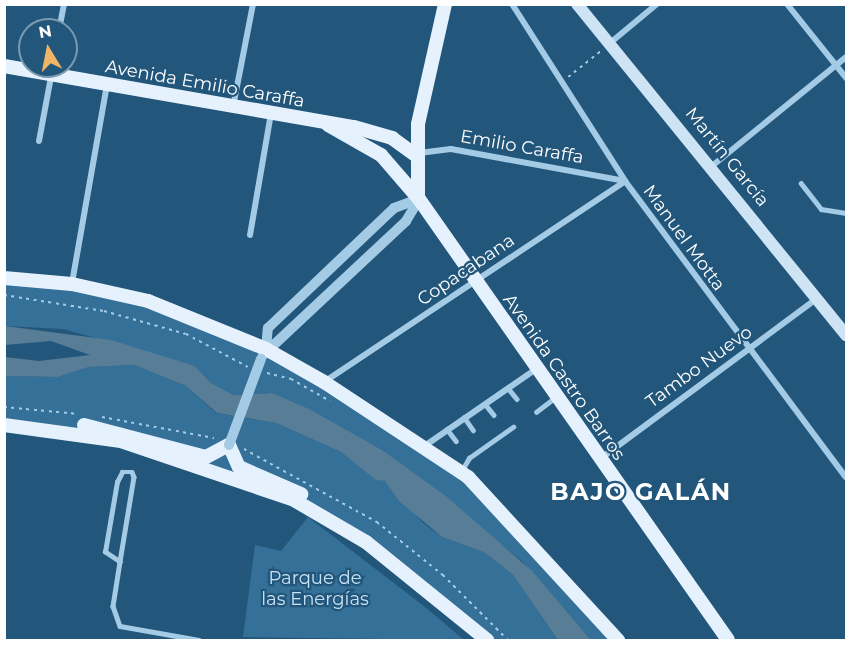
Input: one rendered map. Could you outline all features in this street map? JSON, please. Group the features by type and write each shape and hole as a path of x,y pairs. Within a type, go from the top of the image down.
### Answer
{"main road":[{"name":"Avenida Castro Barros","path":"445,4 418,124 415,155 419,199 728,640"},
{"name":"Martín García","path":"577,4 712,166 846,335"},
{"name":"Avenida Emilio Caraffa","path":"78,77 392,138 415,155"},
{"path":"392,138 418,124"},
{"name":"Avenida Emilio Caraffa","path":"328,125 381,155 419,199"},
{"path":"4,278 72,284 148,301 324,382 461,472 618,640"},
{"path":"4,416 109,428 206,457 228,448 239,467 313,501 487,640"},
{"path":"4,425 132,444 221,471 343,526"}],"street":[{"path":"233,108 253,4"},
{"name":"Manuel Motta","path":"512,4 624,181 747,351 846,477"},
{"path":"609,44 657,4"},
{"path":"787,4 846,78"},
{"path":"712,166 846,57"},
{"path":"39,141 51,78"},
{"path":"72,284 106,84"},
{"path":"250,235 271,114"},
{"name":"Emilio Caraffa","path":"415,155 451,149 624,181"},
{"name":"Copacabana","path":"324,382 624,181"},
{"path":"263,354 406,221 419,199"},
{"path":"228,448 263,354 268,328 394,208 419,199"},
{"name":"Tambo Nuevo","path":"599,459 816,298"},
{"path":"423,447 536,369"}],"lane":[{"path":"801,183 821,209 846,213"},
{"path":"508,388 517,399"},
{"path":"536,412 556,397"},
{"path":"485,404 494,415"},
{"path":"464,417 472,430"},
{"path":"502,427 506,432"},
{"path":"461,472 469,458 513,427"},
{"path":"447,429 456,441"},
{"path":"480,442 484,447"},
{"path":"465,452 469,458"},
{"path":"120,562 105,552 117,482 122,472 132,471 134,477 113,606 120,626 198,640"}],"path":[{"path":"561,84 609,44"},
{"path":"4,295 104,311 186,334 252,368"},
{"path":"263,372 291,379 338,406"}],"green space":[{"path":"4,278 114,292 266,349 452,466 618,640 591,640 522,561 382,450 272,393 234,395 211,383 195,366 63,329 5,326"},
{"path":"134,365 186,386 216,413 276,423 341,452 376,479 385,481 422,522 442,537 484,552 513,575 558,640 487,640 309,507 121,441 5,425 5,376 58,377 89,367"},
{"name":"Parque de las Energías","path":"308,517 464,640 243,637 255,545 281,551"}],"shaded area":[{"path":"5,326 111,340 195,366 211,383 234,395 272,393 309,409 382,450 447,497 532,571 591,640 558,640 513,575 484,552 442,537 399,501 385,481 376,480 341,452 276,423 217,413 186,386 134,365 89,367 58,377 5,376 5,357 39,361 90,355 51,341 5,345"}],"district":[{"name":"BAJO GALÁN","path":"641,492"}]}
